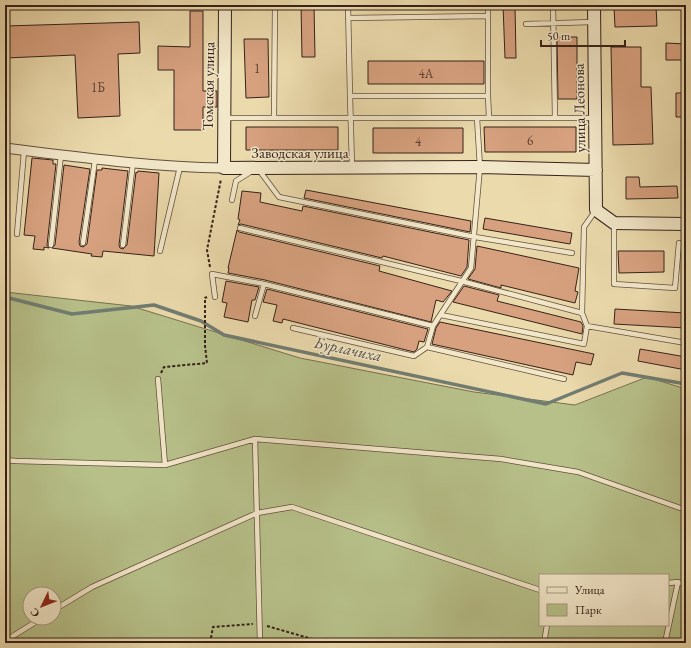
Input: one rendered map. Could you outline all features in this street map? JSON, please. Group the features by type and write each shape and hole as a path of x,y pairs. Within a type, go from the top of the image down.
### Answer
{"street":[{"name":"Томская улица","path":"224,168 225,5"},
{"name":"улица Леонова","path":"594,5 596,210"},
{"name":"Заводская улица","path":"5,148 95,160 180,167 480,167 596,170"},
{"path":"596,210 614,223 686,224"}],"lane":[{"path":"274,118 275,5"},
{"path":"348,5 352,168"},
{"path":"488,5 489,118"},
{"path":"552,5 555,118"},
{"path":"348,18 488,16"},
{"path":"526,24 594,22"},
{"path":"350,96 488,96"},
{"path":"224,118 595,118"},
{"path":"293,328 414,356 427,347 433,326 471,268 480,167 477,118"},
{"path":"17,234 24,151"},
{"path":"51,245 61,155"},
{"path":"83,243 95,160"},
{"path":"123,245 132,163"},
{"path":"160,251 180,167"},
{"path":"232,200 236,181 257,167 279,197 475,236 572,253"},
{"path":"441,315 584,344 587,326 582,313 584,227 596,210"},
{"path":"614,223 614,284 675,288 679,243"},
{"path":"240,228 582,313"},
{"path":"215,297 212,274 264,284 433,326"},
{"path":"255,316 264,284"},
{"path":"587,326 686,343"},
{"path":"427,347 564,379"},
{"path":"158,379 165,465"},
{"path":"255,439 260,643"},
{"path":"5,460 165,465 255,439 501,459 578,472 686,510"},
{"path":"62,605 92,586 257,513 292,507 539,590"},
{"path":"669,583 678,582 686,585"},
{"path":"669,624 678,582"},
{"path":"5,641 29,626"},
{"path":"544,643 547,626"},
{"path":"665,643 669,626"}],"path":[{"path":"212,274 207,250 224,168"},
{"path":"158,379 164,367 207,363 205,346 205,298"}],"green space":[{"path":"5,292 131,306 300,358 474,392 575,405 647,377 686,389 686,643 5,643"}],"building":[{"path":"301,5 314,5 315,57 302,57"},
{"path":"503,5 515,5 516,58 505,58"},
{"path":"656,6 657,26 615,27 614,7"},
{"path":"190,11 203,11 203,91 217,91 217,107 203,107 203,130 174,130 174,70 158,70 158,46 190,47"},
{"path":"139,22 140,53 118,54 120,116 78,118 75,55 5,58 5,26"},
{"path":"557,37 577,37 577,99 558,99"},
{"path":"244,39 268,39 269,97 246,98"},
{"path":"666,43 686,44 686,60 666,60"},
{"path":"611,47 641,47 641,87 651,87 653,144 613,145"},
{"path":"368,61 484,61 484,84 368,84"},
{"path":"676,93 686,93 686,117 676,117"},
{"path":"246,127 338,127 338,150 246,150"},
{"path":"484,127 576,127 576,152 485,152"},
{"path":"373,128 463,128 463,153 373,153"},
{"path":"32,158 53,160 53,164 56,164 47,245 49,248 44,247 44,250 33,249 35,236 24,235"},
{"path":"64,165 90,169 79,242 80,246 83,247 87,244 97,170 102,170 102,168 128,171 119,245 120,248 123,249 127,245 136,172 159,173 154,256 103,251 102,257 52,248 55,245"},
{"path":"626,177 639,177 640,187 677,186 678,198 626,199"},
{"path":"306,190 471,221 470,232 304,198"},
{"path":"242,191 261,193 260,202 302,211 303,206 469,240 467,267 461,276 383,256 382,258 241,224 238,225 240,220 238,219"},
{"path":"485,218 572,233 570,244 483,229"},
{"path":"237,230 239,232 380,266 379,271 452,291 443,302 436,300 431,322 265,280 228,273"},
{"path":"477,246 579,268 575,291 578,292 575,303 501,285 501,288 468,279 475,269"},
{"path":"618,251 664,251 664,272 619,273"},
{"path":"226,281 259,287 255,300 252,300 248,322 224,317 227,303 222,302"},
{"path":"464,286 499,295 497,301 581,322 583,326 582,334 453,302"},
{"path":"267,289 428,329 424,342 419,341 417,349 414,352 283,319 282,323 273,321 277,305 263,302"},
{"path":"615,309 686,313 686,328 614,324"},
{"path":"440,322 594,354 591,365 576,362 573,375 432,344 436,328"},
{"path":"640,349 686,357 686,370 638,361"}],"waterway":[{"name":"Бурлачиха","path":"5,297 72,314 154,305 201,321 224,335 546,404 622,373 686,384"}]}
